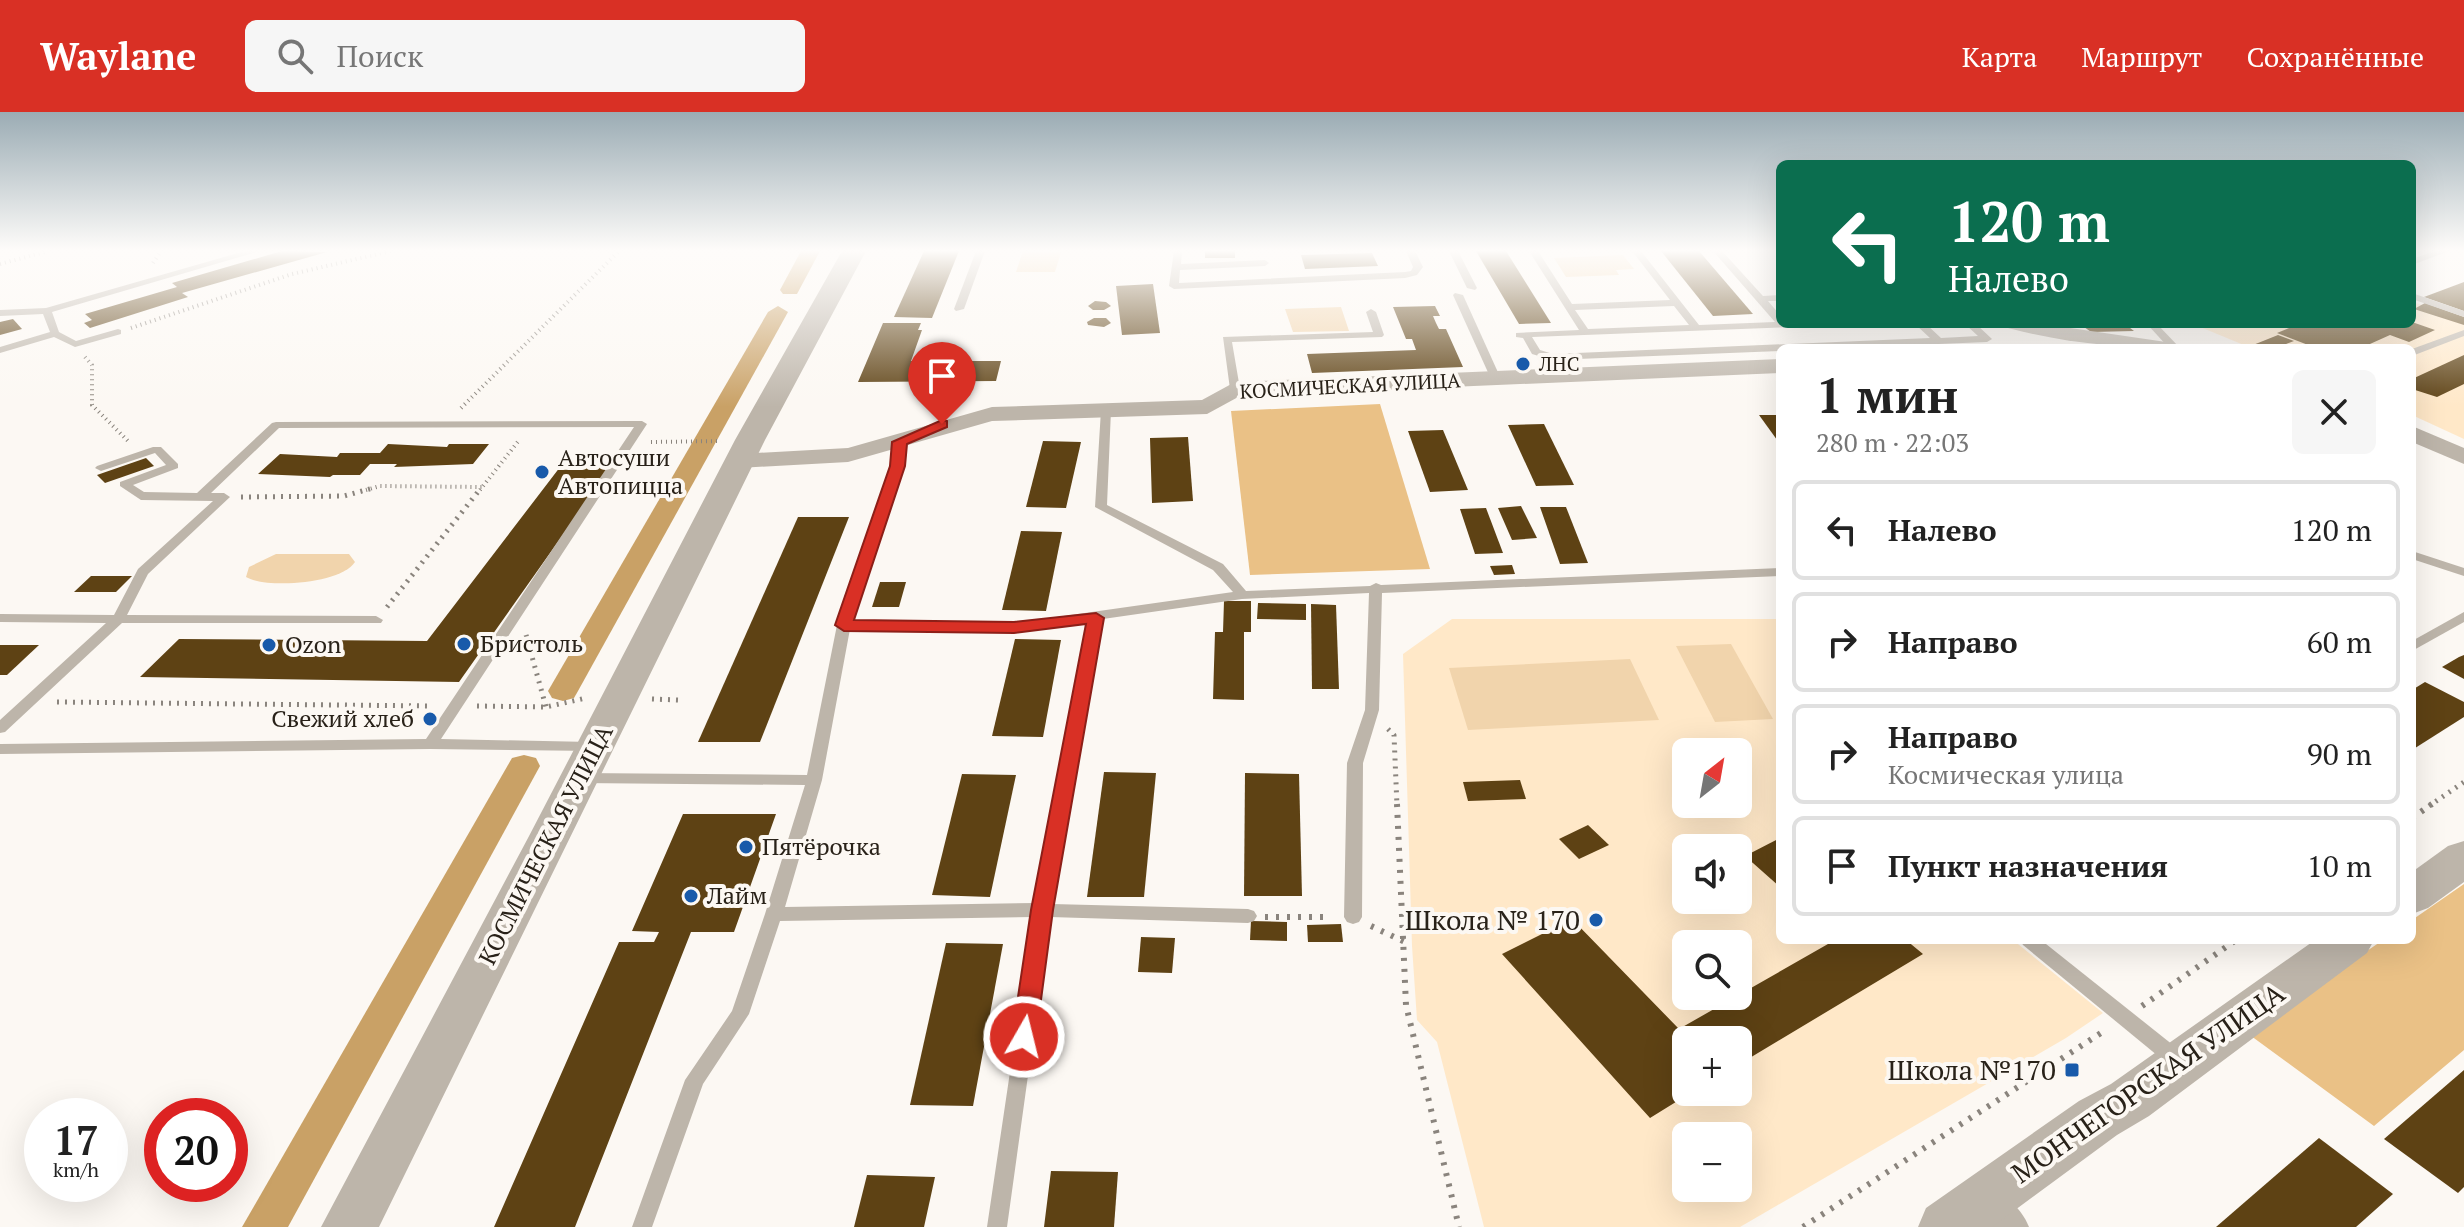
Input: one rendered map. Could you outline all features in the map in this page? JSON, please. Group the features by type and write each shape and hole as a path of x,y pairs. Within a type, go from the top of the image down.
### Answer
{"street":[{"name":"КОСМИЧЕСКАЯ УЛИЦА","path":"349,1227 621,698 733,451 823,303"},
{"path":"2030,328 2092,344"},
{"name":"КОСМИЧЕСКАЯ УЛИЦА","path":"733,451 820,458 861,453 900,442 958,419 992,414 1207,407 1235,389 1776,366"},
{"path":"2416,435 2464,457"},
{"path":"2416,893 2464,858"},
{"name":"МОНЧЕГОРСКАЯ УЛИЦА","path":"1978,1219 2098,1118 2130,1100 2344,944"}],"lane":[{"path":"0,313 47,311 75,303"},
{"path":"959,309 961,303"},
{"path":"1462,303 1496,379"},
{"path":"1566,303 1585,332"},
{"path":"1569,307 1676,303"},
{"path":"1677,303 1696,328"},
{"path":"2432,303 2464,314"},
{"path":"47,311 55,334"},
{"path":"1235,389 1227,339 1379,335 1371,312"},
{"path":"1776,323 1522,335 1536,352 1552,357 1776,348"},
{"path":"1924,328 1939,341"},
{"path":"1866,344 1987,339 1975,328"},
{"path":"2156,328 2171,344"},
{"path":"0,350 55,334 75,344 118,332"},
{"path":"2416,351 2464,333"},
{"path":"1106,410 1101,507 1218,567 1242,595"},
{"path":"200,497 276,425 642,424 430,744"},
{"path":"642,1227 695,1080 740,1014 774,914 814,780 844,625 897,466 900,442"},
{"path":"101,468 157,449 174,466 124,484 141,496 224,497"},
{"path":"0,728 119,618 143,572 224,497"},
{"path":"2416,556 2464,572"},
{"path":"844,625 1014,627 1096,618 1242,595 1776,572"},
{"path":"1353,917 1355,763 1372,710 1376,587"},
{"path":"2416,645 2464,616"},
{"path":"0,618 376,620"},
{"path":"997,1227 1042,910 1096,618"},
{"path":"0,749 430,744 588,763 814,780"},
{"path":"774,914 1042,910 1248,916"},
{"path":"2034,944 2180,1062"}],"path":[{"path":"118,332 208,303"},
{"path":"446,423 567,303"},
{"path":"89,362 92,365 92,405 142,455"},
{"path":"376,620 533,423"},
{"path":"630,443 684,441 733,451"},
{"path":"224,497 344,496 380,486 483,487"},
{"path":"519,610 546,707"},
{"path":"28,702 546,707 587,697 678,700"},
{"path":"1372,710 1394,735 1406,1005 1459,1227"},
{"path":"2416,815 2464,782"},
{"path":"1803,1227 2124,1018 2230,944"}],"shaded area":[{"path":"2416,303 2464,317 2464,439 2416,417 2416,344 2241,344 2203,328 2416,328"},
{"path":"1341,307 1349,331 1293,332 1285,309"},
{"path":"1380,404 1430,569 1250,575 1231,411"},
{"path":"276,554 349,554 355,562 347,569 320,580 270,583 246,577 249,567"},
{"name":"Школа № 170","path":"1452,619 1776,619 1776,944 2018,944 2103,1013 2066,1038 1740,1227 1484,1227 1437,1042 1417,1020 1403,654"},
{"path":"1731,644 1773,719 1715,722 1676,646"},
{"path":"1630,659 1659,720 1468,730 1449,668"},
{"path":"2464,884 2464,1050 2374,1126 2247,1033 2377,944 2416,944 2416,917"}],"building":[{"path":"122,303 169,303 90,328 84,323 92,320 85,314"},
{"path":"900,303 938,303 932,318 894,317"},
{"path":"1107,303 1111,306 1093,310 1088,306"},
{"path":"1118,303 1156,303 1160,333 1122,335"},
{"path":"1507,303 1539,303 1551,323 1519,324"},
{"path":"1703,303 1744,303 1753,314 1713,316"},
{"path":"2425,303 2464,317 2464,325 2416,310"},
{"path":"2441,303 2464,303 2464,311"},
{"path":"1435,306 1440,316 1433,316 1436,323 1439,329 1446,329 1463,367 1312,373 1307,354 1416,350 1412,339 1406,339 1393,307"},
{"path":"1094,318 1106,318 1111,323 1104,327 1088,325 1087,322"},
{"path":"13,319 22,329 0,335 0,322"},
{"path":"883,323 921,323 918,330 922,330 911,361 1001,361 996,381 858,382"},
{"path":"2416,323 2435,330 2409,342 2390,335 2370,344 2306,344 2277,333 2289,328 2416,328"},
{"path":"2086,328 2130,328 2134,331 2091,332"},
{"path":"2278,335 2294,341 2286,344 2256,344"},
{"path":"2464,355 2464,384 2437,397 2416,390 2416,377"},
{"path":"1759,415 1776,415 1776,438"},
{"path":"1544,424 1574,485 1536,486 1508,425"},
{"path":"1443,430 1468,490 1430,492 1408,431"},
{"path":"1188,437 1193,501 1152,503 1150,438"},
{"path":"1043,441 1081,442 1066,508 1026,507"},
{"path":"388,444 447,447 449,444 489,444 473,464 394,467 397,464 370,464 360,475 330,477 258,474 280,454 337,457 340,453 380,453"},
{"path":"570,454 620,454 459,682 140,677 179,639 427,641"},
{"path":"146,458 154,466 105,483 97,475"},
{"path":"1521,506 1537,538 1512,540 1498,508"},
{"path":"1540,507 1566,507 1588,563 1560,564"},
{"path":"1486,508 1503,553 1475,554 1460,509"},
{"path":"798,517 849,517 760,742 698,742"},
{"path":"1021,531 1062,532 1046,611 1002,610"},
{"path":"1512,565 1515,574 1494,575 1490,566"},
{"path":"91,576 132,576 116,592 74,592"},
{"path":"880,582 906,582 899,607 872,607"},
{"path":"1224,601 1251,601 1251,632 1244,632 1244,700 1213,699 1215,632 1223,632"},
{"path":"1258,603 1306,604 1306,620 1257,619"},
{"path":"1311,604 1336,605 1339,689 1312,689"},
{"path":"1015,639 1061,640 1043,737 992,736"},
{"path":"0,645 39,645 7,675 0,675"},
{"path":"2464,655 2464,679 2442,667 2459,657"},
{"path":"2425,682 2464,702 2464,717 2416,747 2416,688"},
{"path":"1104,772 1156,773 1144,897 1087,897"},
{"path":"1245,773 1299,774 1302,896 1244,896"},
{"path":"962,774 1016,775 990,897 932,895"},
{"path":"1520,780 1526,799 1468,801 1463,782"},
{"path":"683,814 776,814 734,932 691,932 575,1227 494,1227 619,942 654,942 659,932 632,931"},
{"path":"1588,825 1609,845 1579,859 1559,839"},
{"path":"1776,840 1776,883 1752,862 1752,852"},
{"path":"1572,919 1676,1026 1672,1026 1672,1104 1650,1118 1502,954"},
{"path":"1251,921 1287,922 1287,941 1250,940"},
{"path":"1341,924 1343,942 1308,942 1307,925"},
{"path":"1141,937 1175,938 1172,973 1138,972"},
{"path":"946,943 1003,944 973,1106 910,1105"},
{"path":"1828,944 1911,944 1923,954 1752,1057 1752,1026 1684,1026 1712,1010 1752,1010 1752,987"},
{"path":"2464,1070 2464,1187 2458,1193 2384,1139"},
{"path":"2319,1138 2393,1194 2356,1227 2216,1227"},
{"path":"1051,1171 1118,1172 1114,1227 1044,1227"},
{"path":"867,1175 935,1177 924,1227 854,1227"}],"waterway":[{"path":"563,691 778,312"},
{"path":"264,1227 524,766"}],"place":[{"name":"ЛНС","path":"1523,364"},
{"name":"Автосуши Автопицца","path":"542,472"},
{"name":"Бристоль","path":"464,644"},
{"name":"Ozon","path":"269,645"},
{"name":"Свежий хлеб","path":"430,719"},
{"name":"Пятёрочка","path":"746,847"},
{"name":"Лайм","path":"691,896"},
{"name":"Школа № 170","path":"1596,920"},
{"name":"Школа №170","path":"2072,1070"}],"route":[{"path":"942,424 900,442 897,466 844,625 1014,627 1096,618 1042,910 1024,1037"}]}
